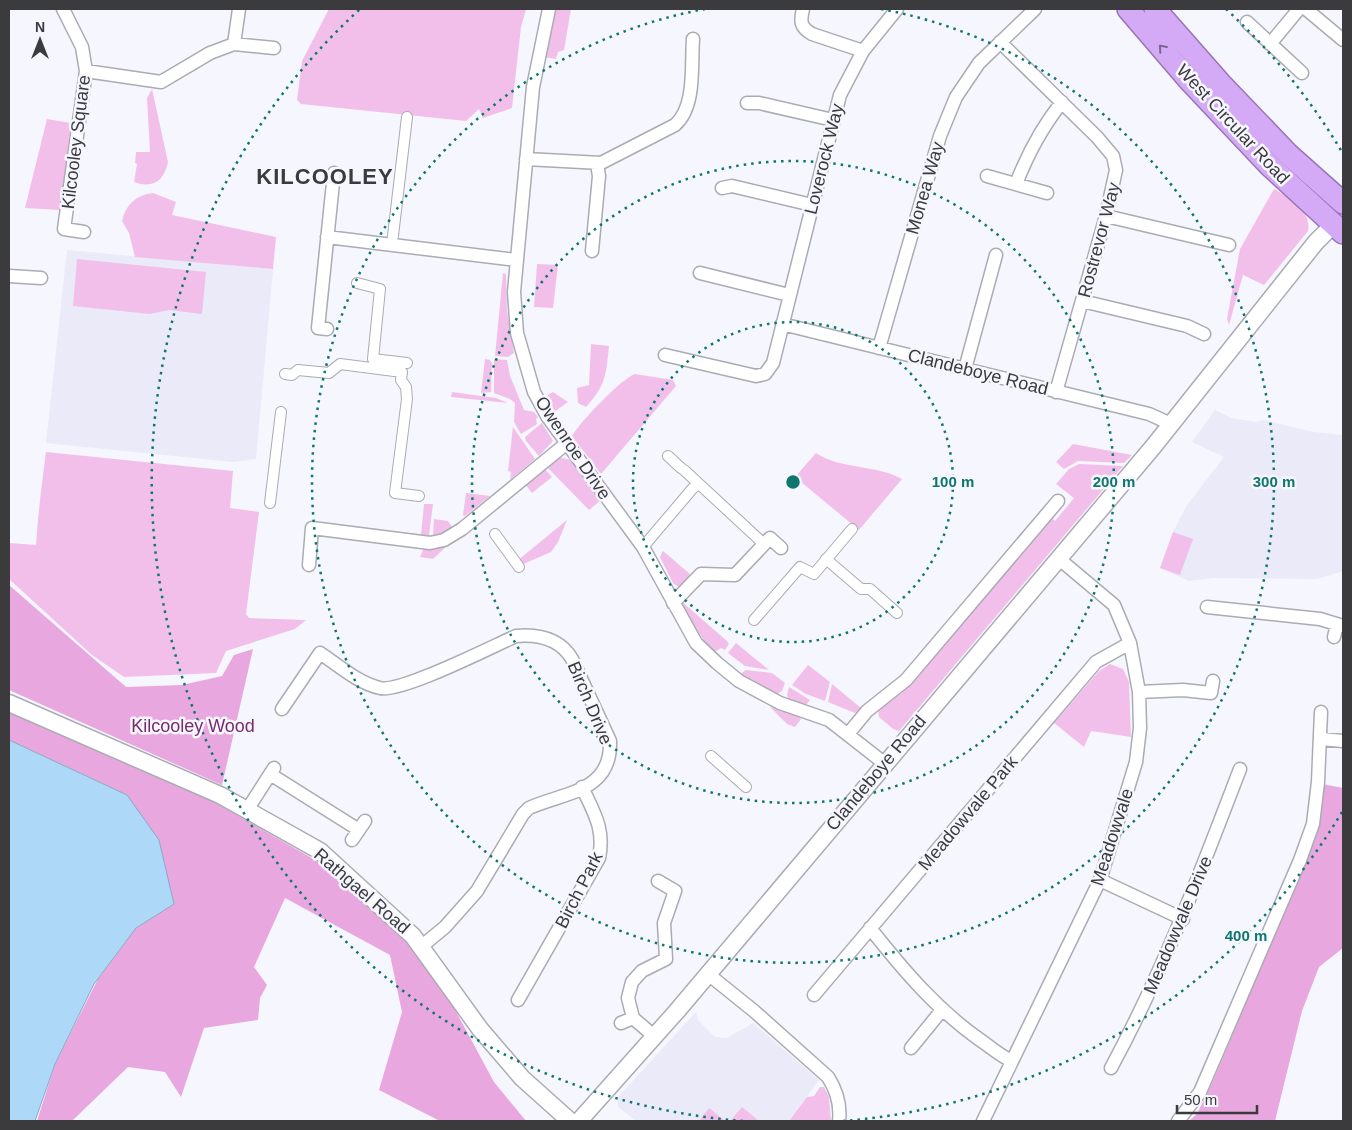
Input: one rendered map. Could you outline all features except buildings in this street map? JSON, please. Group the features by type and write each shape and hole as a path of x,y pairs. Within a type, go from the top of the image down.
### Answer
{"highway":[{"name":"West Circular Road","path":"1128,9 1188,78 1270,166 1341,218"},
{"name":"West Circular Road","path":"1155,9 1220,83 1288,154 1341,218"}],"street":[{"name":"Kilcooley Square","path":"63,9 82,47 86,71 64,229 84,232"},
{"path":"234,44 239,9"},
{"name":"Owenroe Drive","path":"549,9 535,72 516,260 515,314 529,379 548,416 643,547 696,643 739,681 780,703 828,720 884,763"},
{"path":"803,9 800,21 804,30 863,51"},
{"name":"Loverock Way","path":"665,356 756,376 765,374 772,363 840,95 863,51 897,9"},
{"path":"1000,42 1035,9"},
{"path":"1270,44 1299,9"},
{"path":"1306,9 1343,40"},
{"path":"1247,22 1302,73"},
{"path":"526,159 597,164 667,129 683,118 689,101 694,40"},
{"name":"Rostrevor Way","path":"1000,42 1062,102 1113,156 1116,170 1116,180 1056,392"},
{"name":"Monea Way","path":"879,348 940,136 956,98 979,63 1000,42"},
{"path":"86,71 161,82 210,53 234,44 274,48"},
{"path":"1016,184 1029,152 1049,118 1062,102"},
{"path":"747,103 759,103 833,120"},
{"path":"392,244 407,117"},
{"path":"592,251 599,176 597,164"},
{"path":"328,328 318,328 334,173"},
{"path":"987,176 1047,193"},
{"path":"722,188 732,186 812,205"},
{"path":"1106,216 1229,245"},
{"name":"Clandeboye Road","path":"579,1121 708,974 1171,424 1316,242 1341,218"},
{"path":"327,237 516,260"},
{"path":"964,369 996,255"},
{"path":"700,273 789,295"},
{"path":"9,276 41,278"},
{"path":"357,283 385,289 373,359 407,363"},
{"path":"1082,301 1187,326 1204,334"},
{"name":"Clandeboye Road","path":"782,324 1149,414 1171,424"},
{"path":"285,374 292,375 298,370 329,373 340,364 402,372 401,380 406,387 407,399 395,493 419,496"},
{"path":"270,503 281,412"},
{"path":"308,565 312,528 430,543 444,540 462,529 567,443"},
{"path":"668,456 764,544"},
{"path":"643,547 693,488 699,484"},
{"path":"848,734 868,711 906,680 1058,501"},
{"path":"754,620 800,568 814,574 852,529"},
{"path":"495,534 520,567"},
{"path":"673,603 701,574 735,576 770,538 781,548"},
{"name":"Meadowvale","path":"982,1121 1100,880 1136,762 1140,728 1139,692 1130,643 1114,605 1058,558"},
{"path":"826,559 861,589 870,589 896,609"},
{"path":"1207,607 1320,619 1340,625 1334,637"},
{"name":"Birch Drive","path":"282,709 320,653 356,678 378,688 388,689 415,680 516,636 531,635 554,640 568,652 610,741 611,754 605,771 592,783 582,788 528,808 477,891 445,927 422,946"},
{"name":"Meadowvale Park","path":"814,995 1096,662 1121,646 1130,643"},
{"path":"1139,692 1183,690 1211,693 1213,681"},
{"name":"Rathgael Road","path":"9,703 172,774 247,810 320,851 390,913 422,946 480,1029 522,1078 570,1121"},
{"path":"1178,1121 1200,1092 1300,860 1313,824 1321,739 1317,719"},
{"path":"1321,739 1343,742"},
{"path":"711,756 746,787"},
{"path":"247,810 272,770 359,830"},
{"name":"Meadowvale Drive","path":"1111,1068 1152,990 1183,919 1234,774"},
{"name":"Birch Park","path":"518,1000 530,992 599,858 602,842 601,830 582,788"},
{"path":"1100,880 1183,919"},
{"path":"654,1036 627,1021 628,998 632,982 642,971 666,959 664,923 675,891 658,881"},
{"path":"870,928 914,983 942,1010 975,1037 1012,1061"},
{"path":"708,974 754,1011 828,1077 835,1088 839,1102 839,1121"},
{"path":"911,1048 942,1010"}],"shaded area":[{"path":"329,9 526,9 521,27 512,108 483,118 479,109 466,121 301,104 297,100 302,61"},
{"path":"555,9 571,9 564,50 558,52 556,59 544,57"},
{"path":"152,89 168,162 164,174 157,182 141,184 134,182 137,164 135,163 136,152 150,152 147,98"},
{"path":"47,119 71,123 60,210 25,208"},
{"path":"1274,189 1286,196 1303,211 1308,224 1308,231 1264,285 1243,275 1229,325 1227,319 1240,249"},
{"path":"153,193 176,202 172,215 276,237 273,269 135,257 129,233 122,221 126,210 133,201"},
{"path":"67,250 273,269 256,459 233,462 46,443"},
{"path":"77,259 206,272 202,314 169,310 150,314 73,306"},
{"path":"537,264 558,265 553,308 534,307"},
{"path":"503,273 506,274 507,310 514,353 508,357 495,356"},
{"path":"591,344 609,346 604,379 598,392 586,407 578,403 577,388 589,385"},
{"path":"485,359 490,360 492,363 491,392 481,393"},
{"path":"494,359 507,360 510,376 524,410 534,412 538,417 536,419 537,424 521,434 514,422 515,403 494,393"},
{"path":"635,374 673,380 676,386 601,474 572,436 601,402 620,384"},
{"path":"452,392 496,398 508,403 451,397"},
{"path":"553,392 568,402 554,412 547,399 548,395"},
{"path":"1215,410 1231,418 1256,422 1264,420 1314,432 1343,435 1343,571 1317,579 1213,578 1189,581 1160,568 1173,532 1187,505 1224,457 1192,442"},
{"path":"542,423 553,441 539,456 526,441 525,437"},
{"path":"513,427 535,459 510,480 511,472 508,471"},
{"path":"1073,444 1132,455 1124,463 1078,461 1064,469 1056,462"},
{"path":"46,452 233,471 230,508 259,512 246,614 249,618 306,620 295,629 226,651 216,673 124,677 92,655 9,579 9,543 36,545"},
{"path":"816,453 837,462 881,471 902,479 859,530 795,477"},
{"path":"558,457 571,460 601,500 589,510 546,466"},
{"path":"1079,464 1123,466 899,731 893,729 879,717 878,710 902,693 1050,516 1055,521 1074,498 1056,484 1069,469"},
{"path":"544,468 552,477 532,493 525,484"},
{"path":"466,493 490,496 465,516 463,515"},
{"path":"424,504 433,504 429,536 421,535"},
{"path":"434,519 448,521 452,527 442,534 433,536"},
{"path":"567,520 558,542 551,552 521,565 517,561"},
{"path":"1173,532 1193,539 1180,575 1160,568"},
{"path":"449,544 433,559 420,557 424,548"},
{"path":"663,551 690,574 680,588 673,583 660,557"},
{"path":"681,601 727,641 729,644 725,650 721,648 713,653 681,608"},
{"path":"736,643 769,670 745,666 728,653"},
{"path":"1110,664 1123,669 1129,682 1131,737 1091,731 1084,747 1054,723 1099,671"},
{"path":"808,665 830,682 825,701 806,694 792,685"},
{"path":"746,670 772,673 785,683 782,691 776,695 739,675"},
{"path":"832,684 861,708 855,713 828,702"},
{"path":"789,687 810,700 805,706 789,700 787,695"},
{"path":"770,707 799,715 801,719 795,727 787,724"},
{"path":"696,1012 698,1020 715,1037 727,1038 753,1023 819,1080 789,1121 636,1121 618,1107 617,1098"},
{"path":"820,1087 824,1087 829,1097 831,1121 789,1121 807,1097 814,1096"},
{"path":"742,1107 759,1121 730,1121"},
{"path":"709,1108 725,1121 699,1121"}],"green space":[{"name":"Kilcooley Wood","path":"9,585 126,687 182,685 222,676 234,655 253,649 222,785 9,690"},
{"path":"9,708 214,802 317,861 426,956 494,1082 526,1121 440,1121 379,1090 402,1012 390,955 285,898 254,967 267,985 260,998 258,1020 204,1028 181,1097 165,1072 128,1067 72,1121 37,1121 55,1064 98,979 136,928 174,904 127,795 9,740"},
{"path":"1322,784 1343,788 1343,948 1319,967 1302,1011 1275,1121 1189,1121 1197,1114 1213,1081 1315,839"}],"water":[{"path":"9,740 127,795 159,840 174,904 136,928 94,984 55,1064 35,1121 9,1121"}],"district":[{"name":"KILCOOLEY","path":"325,176"}]}
